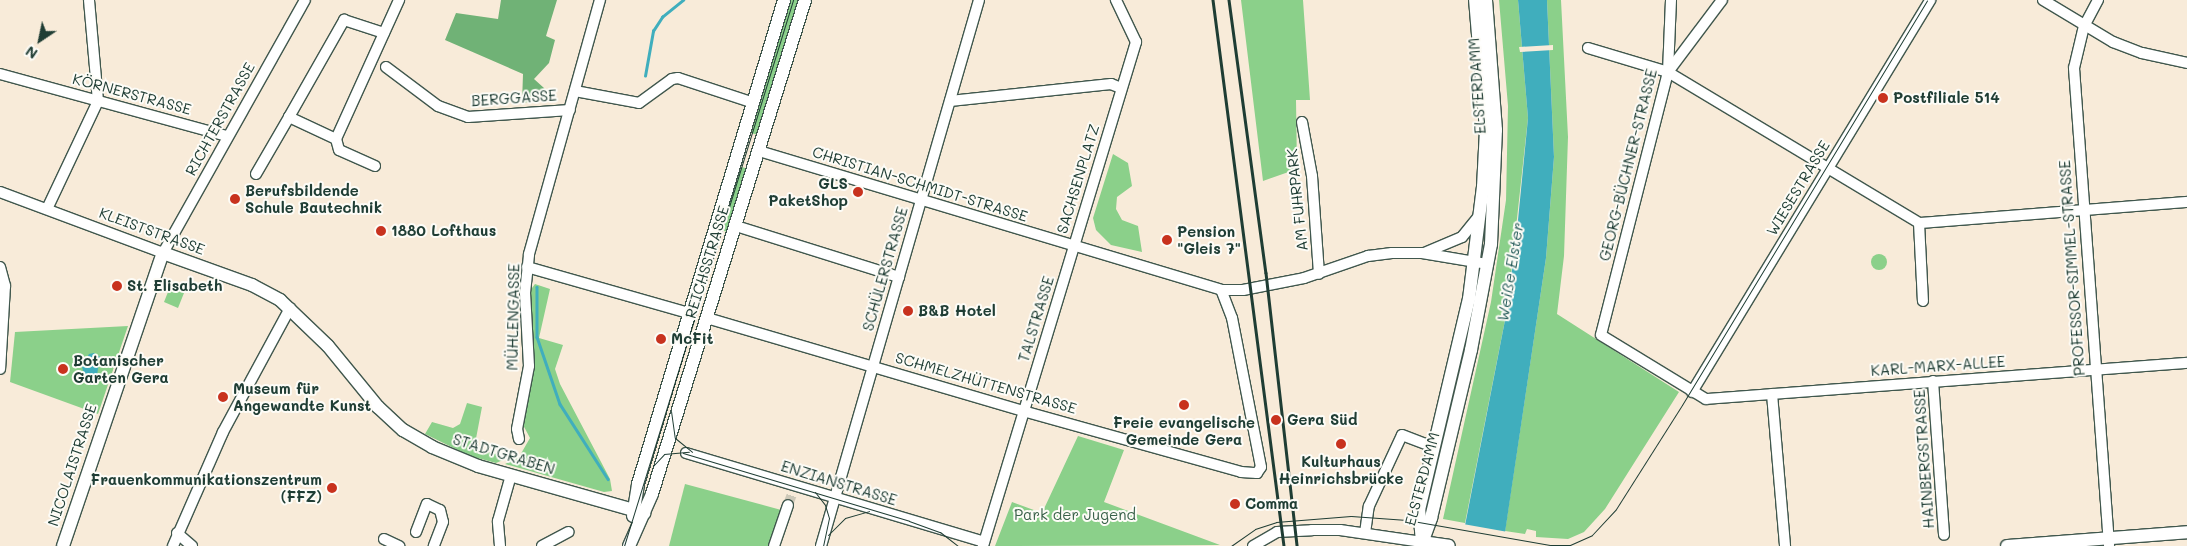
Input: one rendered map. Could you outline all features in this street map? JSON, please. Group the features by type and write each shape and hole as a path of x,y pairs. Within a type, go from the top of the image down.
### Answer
{"main road":[{"name":"REICHSSTRASSE","path":"629,546 689,313 742,146 784,0"},
{"name":"REICHSSTRASSE","path":"638,511 708,318 805,0"},
{"name":"ELSTERDAMM","path":"1421,544 1419,510 1474,262 1480,216 1486,130 1476,0"},
{"name":"ELSTERDAMM","path":"1421,544 1433,509 1488,264 1497,157 1486,0"},
{"path":"742,146 759,151"},
{"name":"KLEISTSTRASSE","path":"163,253 252,285 290,308"},
{"name":"NICOLAISTRASSE","path":"63,546 163,253"},
{"name":"STADTGRABEN","path":"290,308 328,346 378,407 403,430 450,456 638,511"},
{"path":"689,313 708,318"},
{"path":"2007,546 2109,542 2187,532"},
{"path":"1421,544 1447,546"}],"street":[{"path":"48,210 98,100 89,0"},
{"name":"RICHTERSTRASSE","path":"163,253 226,136 305,0"},
{"path":"375,166 339,150 336,139 399,0"},
{"name":"MÜHLENGASSE","path":"519,439 518,428 529,366 525,293 527,267 600,0"},
{"name":"SCHÜLERSTRASSE","path":"820,546 979,0"},
{"name":"SACHSENPLATZ","path":"1116,0 1136,42 1074,245 1221,290"},
{"name":"GEORG-BÜCHNER-STRASSE","path":"1601,335 1668,72 1670,0"},
{"path":"1668,72 1722,0"},
{"name":"WIESESTRASSE","path":"1692,392 1930,0"},
{"path":"2044,0 2084,26 2142,53 2187,63"},
{"name":"PROFESSOR-SIMMEL-STRASSE","path":"2098,0 2084,26 2074,68 2082,208 2109,542"},
{"path":"256,174 344,20 384,33"},
{"path":"1588,48 1668,72 1919,223 2082,208 2187,202"},
{"name":"BERGGASSE","path":"386,67 438,106 468,118 570,110"},
{"name":"KÖRNERSTRASSE","path":"0,74 226,136"},
{"path":"575,90 640,103 672,79 678,78 754,103"},
{"path":"950,101 1111,84 1122,88"},
{"path":"289,117 336,139"},
{"name":"AM FUHRPARK","path":"1302,122 1312,176 1319,274"},
{"name":"CHRISTIAN-SCHMIDT-STRASSE","path":"759,151 1074,245"},
{"name":"KLEISTSTRASSE","path":"0,192 163,253"},
{"path":"1422,253 1462,237 1480,216"},
{"path":"1919,223 1923,301"},
{"path":"736,226 898,276"},
{"name":"TALSTRASSE","path":"983,544 1074,245"},
{"path":"1221,290 1242,290 1319,274 1368,256 1422,253 1488,264"},
{"path":"0,267 5,286 0,368"},
{"path":"527,267 689,313"},
{"name":"SCHMELZHÜTTENSTRASSE","path":"708,318 1023,412 1241,472 1257,473 1262,467 1232,318 1221,290"},
{"path":"174,546 177,533 223,432 290,308"},
{"name":"KARL-MARX-ALLEE","path":"1601,335 1706,399 2187,363"},
{"name":"HAINBERGSTRASSE","path":"1933,381 1944,536"},
{"path":"1772,394 1785,546"},
{"path":"1365,533 1369,506 1402,435 1434,447"},
{"name":"ENZIANSTRASSE","path":"686,453 793,490 834,497 983,544"},
{"path":"500,546 498,521 511,475"},
{"path":"416,532 427,504 440,510 443,522 434,546"},
{"path":"774,546 788,505"},
{"path":"1252,546 1312,530 1365,533 1421,544"},
{"path":"542,546 568,532"},
{"path":"177,533 192,546"},
{"path":"384,539 399,546"}],"green space":[{"path":"501,0 557,0 546,36 555,40 549,63 534,79 544,88 549,99 522,103 523,74 445,40 456,13 498,19"},
{"path":"788,0 802,0 758,135 751,133"},
{"path":"1241,0 1303,0 1310,100 1296,100 1297,169 1263,181"},
{"path":"1499,0 1518,0 1528,118 1507,310 1465,523 1443,519 1491,302 1506,200 1508,106"},
{"path":"1547,0 1561,0 1568,137 1564,256 1557,314 1679,392 1605,509 1584,532 1568,539 1536,537 1536,531 1527,529 1525,534 1505,531 1546,258 1554,157"},
{"path":"1113,154 1128,163 1132,186 1117,197 1116,209 1122,220 1138,226 1142,252 1111,245 1096,230 1093,218"},
{"path":"737,166 750,169 731,233 717,229"},
{"path":"1879,254 1887,262 1879,270 1871,262"},
{"path":"172,282 186,288 178,308 164,302"},
{"path":"535,284 550,289 539,338 563,345 555,369 560,384 610,479 612,491 604,492 505,464 519,457 530,438 522,423 529,292"},
{"name":"Botanischer Garten Gera","path":"128,326 98,414 10,382 15,332"},
{"path":"467,403 482,407 474,449 501,455 512,453 510,457 496,463 470,456 425,434 432,422 453,428 460,424"},
{"name":"Park der Jugend","path":"1078,436 1124,450 1104,502 1220,545 995,546 1012,502 1042,513"},
{"path":"685,484 785,511 773,546 669,546"}],"water":[{"path":"1518,0 1547,0 1554,157 1546,258 1503,546 1461,546 1507,310 1518,220 1528,118"},
{"path":"94,353 100,357 96,381 85,377 82,367 89,354"}],"pier":[{"path":"1553,45 1553,50 1520,52 1519,47"},
{"path":"1463,524 1508,532 1506,546 1459,546"}],"waterway":[{"path":"645,76 653,31 662,17 683,0"},
{"path":"537,287 537,337 560,404 608,479"}],"tunnel":[{"path":"788,505 792,494"}],"tram line":[{"path":"624,546 793,0"},
{"path":"1231,546 1255,529 1276,522 1351,516 1407,520 1550,545 1570,545 1592,535 1616,509 1682,405 1927,0"},
{"path":"671,411 675,438 692,452"},
{"path":"653,466 664,454 689,452"},
{"path":"683,453 909,521 940,532 958,546"},
{"path":"815,492 825,505 829,518 823,546"},
{"path":"828,535 845,518 869,511"}],"railway":[{"path":"1213,0 1284,546"},
{"path":"1229,0 1266,273 1297,546"}],"place":[{"name":"Postfiliale 514","path":"1883,98"},
{"name":"GLS PaketShop","path":"858,192"},
{"name":"Berufsbildende Schule Bautechnik","path":"235,199"},
{"name":"1880 Lofthaus","path":"381,231"},
{"name":"Pension \"Gleis 7\"","path":"1167,240"},
{"name":"St. Elisabeth","path":"117,286"},
{"name":"B&B Hotel","path":"908,311"},
{"name":"McFit","path":"661,339"},
{"name":"Botanischer Garten Gera","path":"63,369"},
{"name":"Museum für Angewandte Kunst","path":"223,397"},
{"name":"Freie evangelische Gemeinde Gera","path":"1184,405"},
{"name":"Gera Süd","path":"1276,420"},
{"name":"Kulturhaus Heinrichsbrücke","path":"1341,444"},
{"name":"Frauenkommunikationszentrum (FFZ)","path":"332,488"},
{"name":"Comma","path":"1235,504"}],"water label":[{"name":"Weiße Elster","path":"1510,272"}]}
